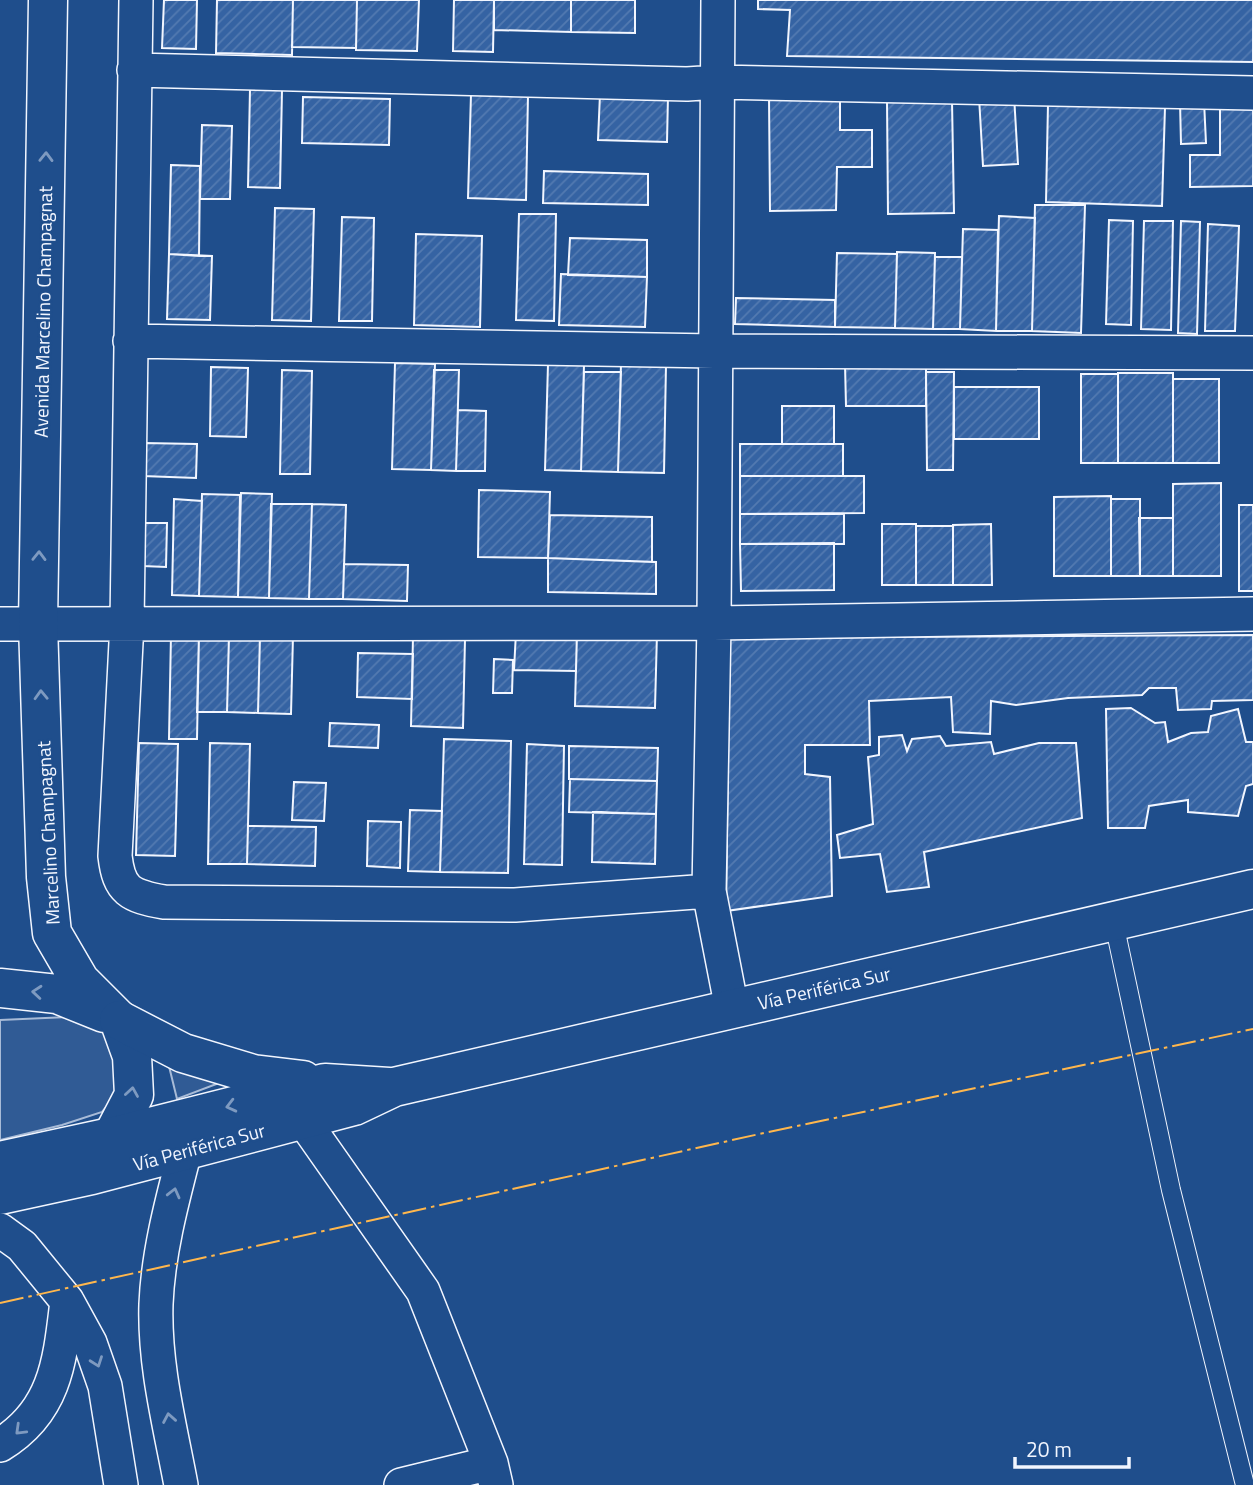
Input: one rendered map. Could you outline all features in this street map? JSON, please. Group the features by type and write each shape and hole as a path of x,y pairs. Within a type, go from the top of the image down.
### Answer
{"main road":[{"name":"Avenida Marcelino Champagnat","path":"38,624 48,0"},
{"name":"Marcelino Champagnat","path":"38,624 46,877 52,933 80,981 118,1020 132,1056 134,1095 115,1136 92,1175"},
{"name":"Vía Periférica Sur","path":"0,1195 92,1175 303,1120 354,1106 394,1087 1253,889"},
{"path":"0,988 57,993 183,1053 253,1074 326,1083"},
{"name":"Vía Periférica Sur","path":"0,1161 115,1136 326,1083 394,1087"}],"street":[{"path":"136,0 127,623 115,856 117,875 125,888 143,898 164,902 515,905 709,891"},
{"path":"718,0 714,623 709,891 732,1009"},
{"path":"134,69 687,83 1253,93"},
{"path":"130,341 714,351 1253,353"},
{"path":"0,624 714,623 1253,614"},
{"path":"303,1120 423,1291 493,1474 401,1485"},
{"path":"181,1485 159,1366 156,1305 163,1247 184,1151"},
{"path":"0,1230 22,1246 67,1300 90,1343 105,1385 121,1485"},
{"path":"0,1445 15,1436 39,1410 55,1379 67,1300"}],"lane":[{"path":"1114,923 1171,1191 1245,1485"}],"shaded area":[{"path":"68,1017 106,1029 122,1088 102,1112 0,1140 0,1020"},
{"path":"167,1058 227,1080 177,1099"}],"building":[{"path":"164,0 197,0 196,49 162,48"},
{"path":"217,0 293,0 292,55 216,53"},
{"path":"293,0 357,0 356,48 292,47"},
{"path":"357,0 419,0 417,51 356,50"},
{"path":"454,0 494,0 493,52 453,51"},
{"path":"494,0 571,0 571,32 494,30"},
{"path":"571,0 635,0 635,33 571,32"},
{"path":"758,0 1253,0 1253,62 787,56 790,10 758,9"},
{"path":"250,89 282,90 280,188 248,187"},
{"path":"471,94 528,95 526,200 468,198"},
{"path":"600,94 668,96 667,142 598,140"},
{"path":"1014,95 1018,164 983,166 979,97"},
{"path":"769,96 840,96 840,130 872,130 872,167 837,167 836,210 770,211"},
{"path":"303,97 390,99 389,145 302,143"},
{"path":"887,101 952,101 954,213 888,214"},
{"path":"1204,101 1206,143 1181,144 1180,102"},
{"path":"1048,104 1165,107 1162,206 1046,202"},
{"path":"1220,105 1253,105 1253,186 1190,187 1190,155 1220,155"},
{"path":"202,125 232,126 230,199 200,199"},
{"path":"171,165 200,166 199,256 169,254"},
{"path":"544,171 648,174 648,205 543,203"},
{"path":"1035,205 1085,205 1081,333 1032,331"},
{"path":"275,208 314,209 311,321 272,320"},
{"path":"519,214 556,214 554,321 516,320"},
{"path":"999,216 1035,218 1032,331 996,331"},
{"path":"342,217 374,218 372,321 339,321"},
{"path":"1109,220 1133,221 1131,325 1106,324"},
{"path":"1144,221 1173,221 1171,330 1141,329"},
{"path":"1181,221 1200,222 1197,334 1178,333"},
{"path":"1208,224 1239,226 1235,331 1205,331"},
{"path":"963,229 998,230 996,331 960,329"},
{"path":"416,234 482,236 480,327 414,325"},
{"path":"570,238 647,240 647,277 568,275"},
{"path":"897,252 935,253 933,329 895,328"},
{"path":"837,253 897,254 895,328 835,327"},
{"path":"169,254 212,256 210,320 167,319"},
{"path":"935,257 962,257 960,329 933,329"},
{"path":"561,274 647,277 645,327 559,325"},
{"path":"736,298 835,300 835,327 735,324"},
{"path":"395,363 435,364 431,470 392,469"},
{"path":"548,364 584,365 581,471 545,470"},
{"path":"621,364 666,365 664,473 618,472"},
{"path":"845,364 926,365 926,406 846,406"},
{"path":"211,367 248,368 246,437 210,436"},
{"path":"282,370 312,371 310,474 280,474"},
{"path":"434,370 459,370 456,471 431,470"},
{"path":"584,372 621,372 618,472 581,471"},
{"path":"926,372 954,372 953,470 927,470"},
{"path":"1118,373 1173,373 1173,463 1118,463"},
{"path":"1081,374 1118,374 1118,463 1081,463"},
{"path":"1173,379 1219,379 1219,463 1173,463"},
{"path":"954,387 1039,387 1039,439 954,439"},
{"path":"782,406 834,406 834,444 782,444"},
{"path":"458,410 486,411 485,471 456,471"},
{"path":"144,443 197,444 196,478 143,476"},
{"path":"740,444 843,444 843,476 740,476"},
{"path":"740,476 864,476 864,513 740,514"},
{"path":"1221,483 1221,576 1173,576 1173,484"},
{"path":"479,490 550,492 548,558 478,557"},
{"path":"241,493 272,494 269,598 238,597"},
{"path":"202,494 240,495 238,597 199,596"},
{"path":"1111,496 1111,576 1054,576 1054,497"},
{"path":"174,499 202,501 199,596 172,595"},
{"path":"1111,499 1140,499 1140,576 1111,576"},
{"path":"271,504 312,504 309,599 269,598"},
{"path":"312,504 346,505 343,599 309,599"},
{"path":"1239,505 1253,505 1253,591 1239,591"},
{"path":"740,514 844,514 844,544 740,544"},
{"path":"550,515 652,517 652,562 548,558"},
{"path":"1139,518 1173,518 1173,576 1140,576"},
{"path":"144,523 167,523 166,567 143,566"},
{"path":"882,524 916,524 916,585 882,585"},
{"path":"991,524 992,585 953,585 953,525"},
{"path":"916,526 953,526 953,585 916,585"},
{"path":"834,543 834,590 741,591 740,544"},
{"path":"548,558 656,562 656,594 548,592"},
{"path":"344,564 408,565 407,601 343,599"},
{"path":"577,631 657,633 655,708 575,706"},
{"path":"516,632 577,633 576,671 514,670"},
{"path":"171,634 199,635 197,739 169,739"},
{"path":"199,634 229,635 227,712 197,712"},
{"path":"260,635 293,636 291,714 258,713"},
{"path":"1253,635 1253,700 1212,701 1211,709 1178,710 1176,688 1149,688 1142,695 1068,698 1016,705 991,701 990,734 953,732 951,697 869,701 870,745 805,745 805,774 830,777 832,896 726,911 729,688 726,638"},
{"path":"229,637 260,637 258,713 227,712"},
{"path":"413,637 465,639 463,728 411,726"},
{"path":"358,653 413,654 412,699 357,697"},
{"path":"494,659 513,660 512,693 493,693"},
{"path":"1131,708 1155,723 1165,722 1168,742 1191,733 1208,732 1211,716 1238,709 1246,742 1253,742 1253,784 1246,786 1238,816 1188,812 1188,800 1149,806 1145,828 1108,828 1106,709"},
{"path":"330,723 379,725 378,748 329,746"},
{"path":"902,735 907,751 912,739 940,736 946,746 991,742 994,754 1039,743 1076,743 1082,818 924,852 929,887 887,892 880,854 840,858 837,835 873,824 868,757 879,755 879,737"},
{"path":"444,739 511,741 508,873 440,872"},
{"path":"139,743 178,744 175,856 136,855"},
{"path":"210,743 250,744 247,864 208,864"},
{"path":"527,744 564,746 562,865 524,864"},
{"path":"569,746 658,748 657,781 569,779"},
{"path":"570,779 657,781 656,814 569,812"},
{"path":"294,782 326,783 324,821 292,820"},
{"path":"410,810 442,811 440,872 408,871"},
{"path":"593,812 656,814 655,864 592,862"},
{"path":"368,821 401,822 400,868 367,866"},
{"path":"248,826 316,827 315,866 247,864"}],"power":[{"path":"0,1303 764,1133 1253,1029"}]}
